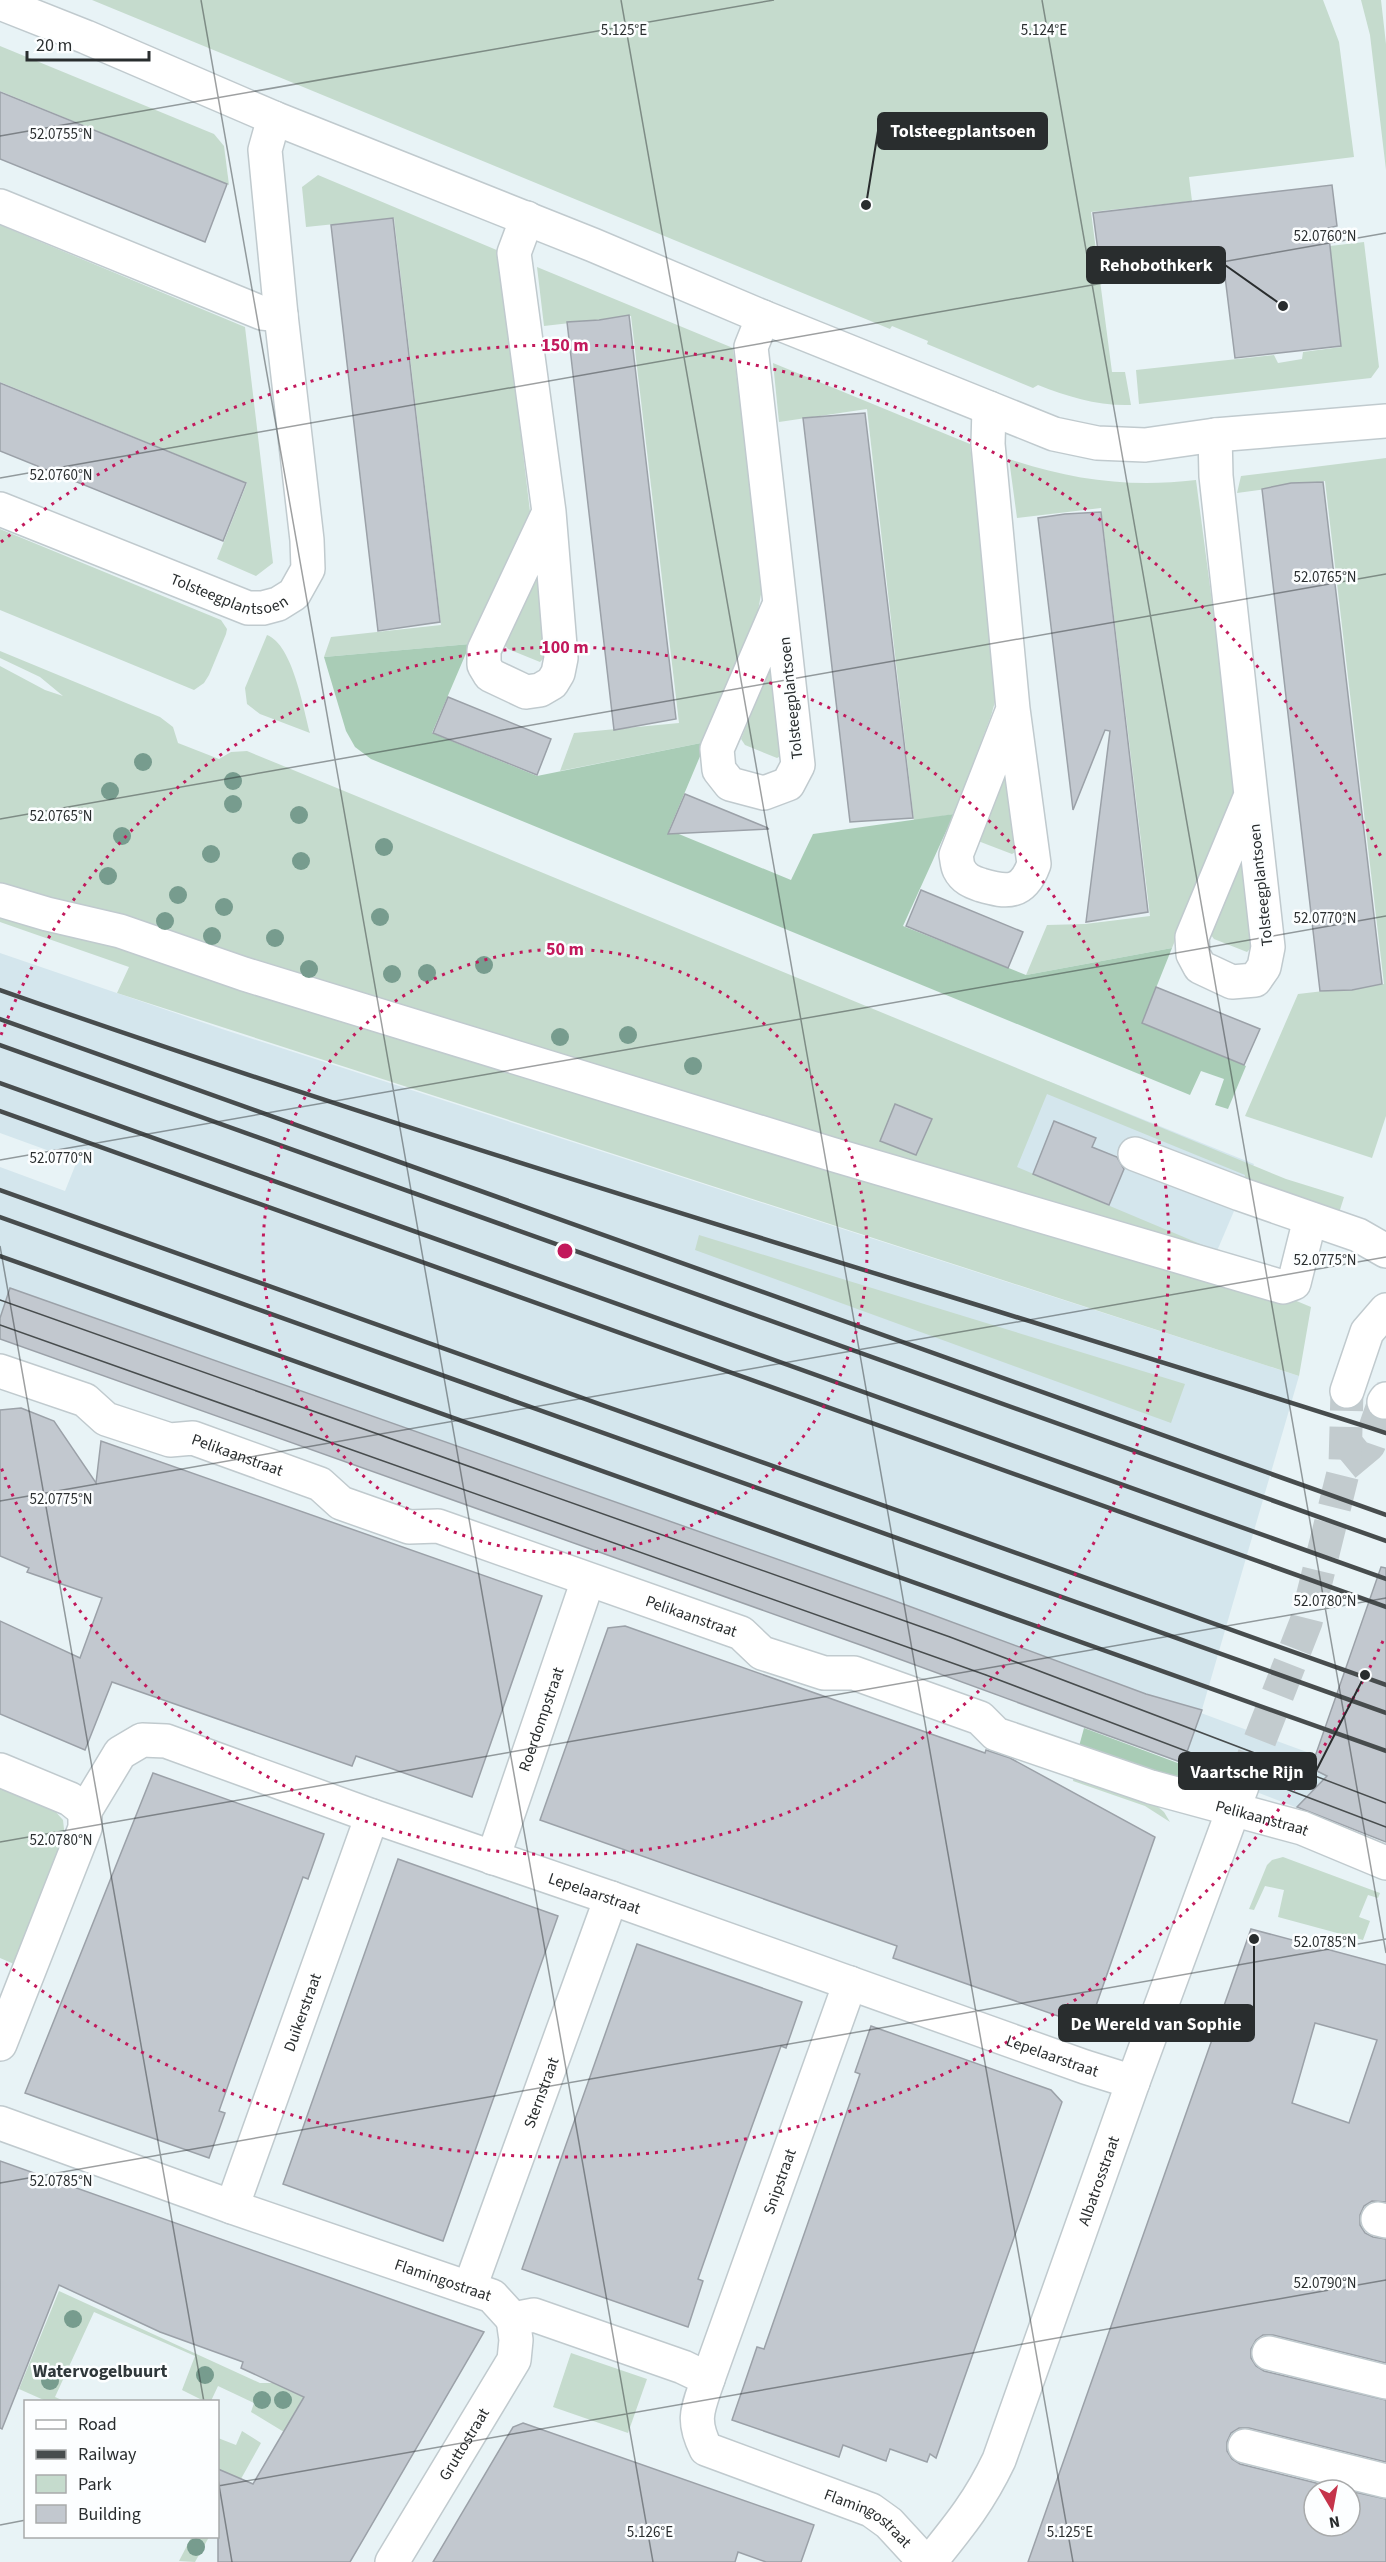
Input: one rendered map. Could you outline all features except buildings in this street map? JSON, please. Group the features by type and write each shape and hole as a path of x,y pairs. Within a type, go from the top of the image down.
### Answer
{"street":[{"path":"0,3 86,37 274,118 527,218 763,317 1054,434 1097,443 1145,445 1215,435 1386,421"},
{"name":"Tolsteegplantsoen","path":"0,509 248,608 263,608 278,604 294,594 308,569 307,540 265,150 274,118"},
{"path":"0,206 262,313 281,315"},
{"path":"527,218 514,253 549,512 561,658 558,673 552,683 540,690 526,692 490,675 484,664 484,650 549,512"},
{"name":"Tolsteegplantsoen","path":"763,317 751,347 780,603 798,765 788,784 764,793 730,784 719,770 717,749 780,603"},
{"path":"989,408 988,444 1013,709 1034,864 1029,878 1022,885 1003,891 969,881 958,869 956,855 1013,709"},
{"name":"Tolsteegplantsoen","path":"1215,435 1216,476 1268,947 1264,967 1255,980 1232,982 1200,967 1193,954 1192,937 1251,795"},
{"path":"0,900 120,931 244,974 820,1150 1283,1287 1294,1283 1310,1219"},
{"path":"1135,1154 1358,1235 1386,1251"},
{"path":"1347,1391 1367,1332 1386,1310"},
{"name":"Pelikaanstraat","path":"0,1371 85,1400 106,1419 170,1440 193,1438 320,1484 341,1503 409,1527 438,1526 741,1633 762,1653 824,1673 854,1673 980,1718 996,1734 1151,1787 1238,1797 1302,1828 1386,1863"},
{"name":"Roerdompstraat","path":"493,1858 588,1580"},
{"name":"Lepelaarstraat","path":"85,1811 120,1753 142,1740 166,1741 372,1816 1133,2082"},
{"path":"0,1770 70,1799 85,1811 85,1828 0,2044"},
{"name":"Albatrosstraat","path":"927,2562 966,2519 983,2493 999,2460 1133,2082 1238,1797"},
{"name":"Duikerstraat","path":"232,2207 372,1816"},
{"name":"Sternstraat","path":"470,2288 611,1898"},
{"name":"Snipstraat","path":"708,2379 850,1983"},
{"name":"Flamingostraat","path":"0,2123 232,2207 492,2296 513,2319"},
{"path":"513,2319 534,2315 683,2367 708,2379"},
{"name":"Gruttostraat","path":"392,2562 514,2360 516,2340 513,2319"},
{"path":"1269,2353 1386,2382"},
{"name":"Flamingostraat","path":"708,2379 698,2411 697,2431 706,2449 871,2510 889,2523 927,2562"},
{"path":"1245,2446 1386,2481"}],"shaded area":[{"path":"0,953 222,1029 1299,1376 1201,1713 1315,1755 1386,1572 1386,1842 1148,1750 865,1645 0,1339 0,1167 65,1191 77,1161 0,1133"},
{"path":"1048,1081 1254,1164 1217,1251 1013,1169"}],"green space":[{"path":"92,0 1323,0 1339,42 1354,157 1189,177 1192,201 1091,212 1112,372 1125,372 1131,405 1106,404 1072,397 1038,385 1033,388 927,344 928,341 892,326 890,329"},
{"path":"1361,0 1381,0 1386,44 1386,170 1370,35"},
{"path":"0,46 214,134 224,146 229,185 0,91"},
{"path":"318,175 499,251 531,520 470,644 324,657 331,637 441,625 394,218 306,227 302,187"},
{"path":"0,225 245,327 273,563 256,576 217,559 247,483 0,382"},
{"path":"1364,242 1379,367 1371,378 1139,404 1136,370 1274,355 1278,363 1302,359 1303,352 1341,347 1330,246"},
{"path":"537,267 733,348 763,583 758,611 706,742 560,771 574,733 679,723 631,316 544,326"},
{"path":"773,363 970,444 998,691 991,716 954,814 914,821 867,409 779,422"},
{"path":"1386,458 1386,1116 1372,1158 1245,1116 1298,994 1384,984 1325,481 1237,493 1241,476"},
{"path":"1009,459 1055,472 1101,480 1148,483 1196,480 1236,784 1230,805 1172,948 1026,975 1047,925 1085,924 1150,916 1101,508 1017,518"},
{"path":"0,529 221,620 227,629 226,634 204,683 194,690 0,610"},
{"path":"536,573 546,656 540,662 508,649 504,644"},
{"path":"267,635 284,651 290,664 296,678 310,733 260,714 247,704 245,688"},
{"path":"470,644 432,733 537,776 706,742 669,830 791,880 813,834 954,814 903,926 1026,975 1172,948 1142,1023 1246,1066 1228,1109 1215,1105 1224,1079 1201,1071 1190,1095 371,759 355,747 346,731 324,657"},
{"path":"0,651 160,717 173,727 178,743 219,759 231,752 247,751 1286,1179 1344,1197 1339,1213 1244,1181 1245,1175 1047,1094 1017,1167 1217,1251 1263,1287 1311,1307 1299,1376 117,993 129,967 0,922 0,666 45,690 63,696 40,677 0,658"},
{"path":"769,669 772,669 781,756 777,758 745,745 741,739"},
{"path":"1005,762 1017,851 1012,854 978,841"},
{"path":"1240,859 1242,859 1253,946 1247,952 1214,939 1211,935"},
{"path":"699,1235 1185,1384 1171,1423 695,1250"},
{"path":"1084,1728 1183,1765 1176,1784 1078,1750"},
{"path":"1074,1776 1157,1806 1170,1822 1145,1806 1073,1781"},
{"path":"0,1787 54,1810 63,1820 65,1838 14,1964 0,1958"},
{"path":"1283,1857 1380,1893 1378,1898 1368,1895 1359,1917 1370,1921 1363,1940 1278,1917 1284,1890 1265,1886 1254,1910 1249,1909 1267,1865 1272,1860"},
{"path":"59,2291 260,2383 280,2383 305,2394 284,2432 251,2412 254,2403 218,2386 211,2400 202,2400 182,2390 195,2356 94,2312 55,2397 62,2400 44,2400 19,2389"},
{"path":"571,2353 647,2379 628,2433 553,2407"},
{"path":"242,2431 261,2443 219,2518 219,2438 236,2445"},
{"path":"191,2538 208,2538 195,2562 179,2561"}],"tunnel":[{"path":"1242,1786 1306,1622 1345,1465 1347,1391"},
{"path":"1345,1465 1369,1445 1384,1402"}],"tram line":[{"path":"0,1300 950,1637 1386,1803"},
{"path":"0,1325 986,1675 1386,1827"}],"railway":[{"path":"0,990 518,1162 1386,1433"},
{"path":"0,1019 1386,1515"},
{"path":"0,1045 1386,1541"},
{"path":"0,1083 1386,1579"},
{"path":"0,1111 1386,1607"},
{"path":"0,1190 1386,1685"},
{"path":"0,1217 1386,1713"},
{"path":"0,1256 1386,1751"}],"place":[{"name":"Tolsteegplantsoen","path":"866,205"},
{"name":"Rehobothkerk","path":"1283,306"},
{"name":"Vaartsche Rijn","path":"1365,1675"},
{"name":"De Wereld van Sophie","path":"1254,1939"}],"district":[{"name":"Watervogelbuurt","path":"100,2371"}]}
